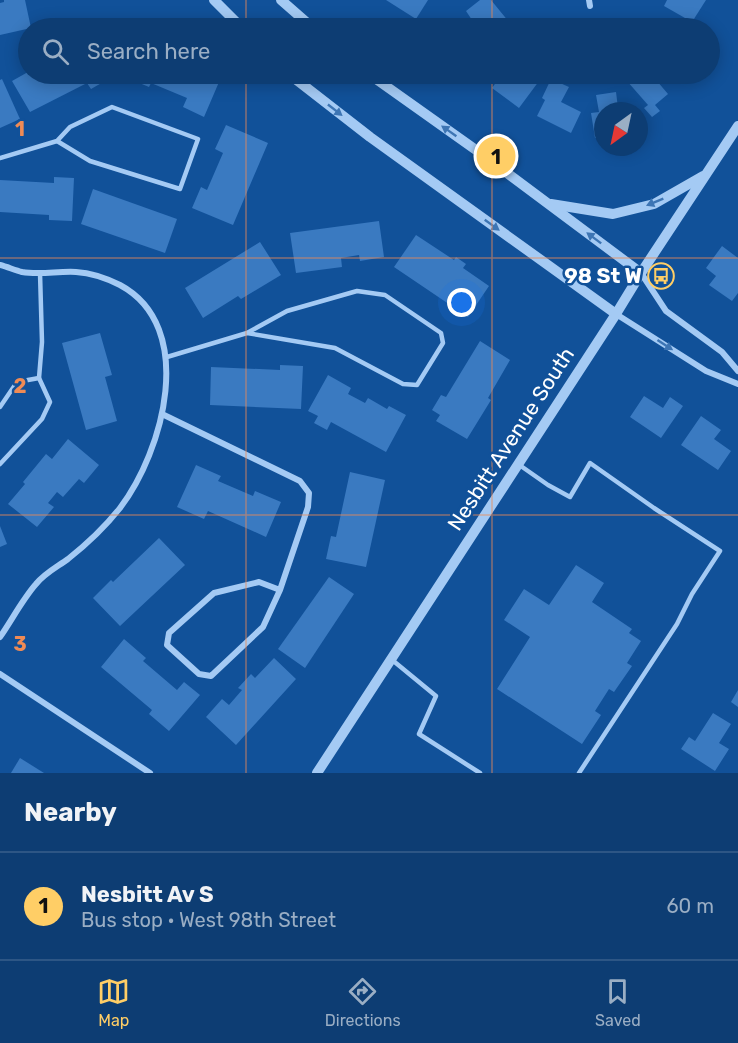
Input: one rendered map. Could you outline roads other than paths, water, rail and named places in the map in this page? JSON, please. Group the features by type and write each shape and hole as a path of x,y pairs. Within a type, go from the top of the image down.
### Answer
{"street":[{"path":"214,0 232,18"},
{"path":"281,0 302,18"},
{"path":"302,84 370,137 616,314 706,371 738,384"},
{"path":"383,84 640,273 666,311 722,352 738,371"},
{"name":"Nesbitt Avenue South","path":"317,773 616,314 640,273 738,126"},
{"path":"547,203 614,214 654,204 706,174"},
{"path":"0,265 23,272 76,272 101,276 122,286 141,301 156,321 166,357 162,414 140,476 120,508 94,536 66,560 50,570 36,584 0,637"},
{"path":"162,414 300,481 309,493 308,507 280,590 263,627 211,676 199,674 167,645 169,633 214,593 259,582 280,590"},
{"path":"0,674 150,773"}],"lane":[{"path":"0,158 57,141 70,127 112,107 198,140 180,189 90,160 57,141"},
{"path":"0,464 42,419 50,402 39,378 42,342 40,273"},
{"path":"166,357 247,333 287,311 357,291 385,295 441,333 443,343 417,385 410,385 403,384 335,348 247,333"},
{"path":"0,407 17,382 39,378"},
{"path":"518,464 548,485 570,496 590,463 654,508 720,550 692,594 677,624 579,773"},
{"path":"391,659 436,696 419,734 480,773"}],"place":[{"name":"Nesbitt Av S","path":"496,156"},
{"name":"98 St W","path":"661,276"}]}
